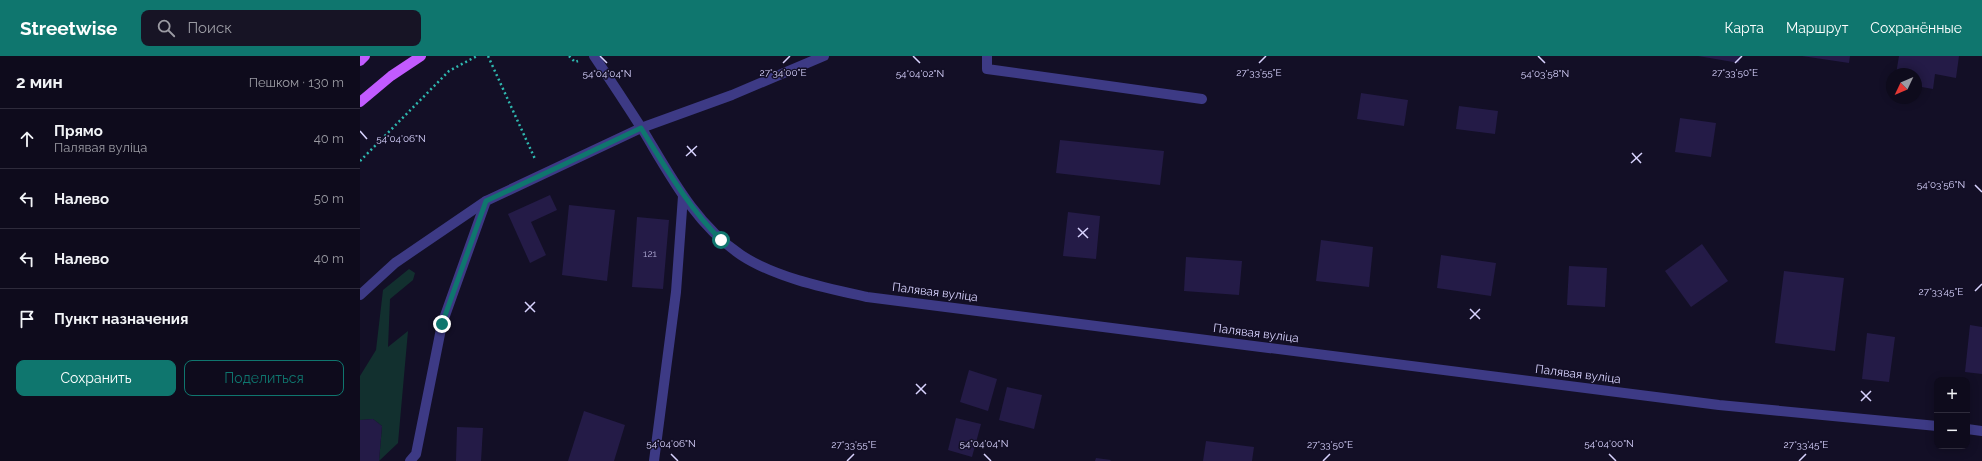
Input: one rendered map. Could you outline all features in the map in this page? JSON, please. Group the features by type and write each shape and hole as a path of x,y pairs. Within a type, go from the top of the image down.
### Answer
{"main road":[{"path":"360,61 365,56"},
{"path":"360,102 391,76 421,56"}],"street":[{"name":"Палявая вуліца","path":"594,56 683,196 701,220 721,240 742,256 794,278 830,289 867,297 1719,405 1934,426"},
{"path":"360,295 395,264 486,201 641,128 732,95 824,56"},
{"path":"988,56 987,69 1202,99"},
{"path":"654,461 676,292 683,196"},
{"path":"410,461 416,454 442,324 486,201"},
{"path":"1970,429 1982,431"}],"path":[{"path":"360,162 449,71 477,56"},
{"path":"488,56 542,175"}],"green space":[{"path":"409,269 415,273 413,280 390,299 388,347 408,331 398,443 379,461 382,426 373,419 360,420 360,376 376,350 383,290"}],"building":[{"path":"1698,56 1740,56 1739,63"},
{"path":"1802,56 1850,56 1849,63"},
{"path":"1899,56 1959,56 1956,78 1935,74 1933,89 1922,87 1922,68 1897,68"},
{"path":"1361,93 1408,100 1404,126 1357,119"},
{"path":"1459,106 1498,111 1495,134 1456,129"},
{"path":"1680,118 1716,123 1711,157 1675,152"},
{"path":"1060,140 1164,151 1160,185 1056,173"},
{"path":"550,195 557,210 531,222 546,255 530,263 508,214"},
{"path":"569,205 615,210 607,281 562,275"},
{"path":"1068,212 1100,216 1096,259 1063,256"},
{"path":"637,217 669,220 663,289 632,287"},
{"path":"1321,240 1373,247 1369,287 1316,281"},
{"path":"1702,244 1728,281 1691,307 1665,271"},
{"path":"1441,255 1496,263 1491,296 1437,288"},
{"path":"1186,257 1242,261 1239,295 1184,291"},
{"path":"1569,266 1607,268 1605,307 1567,305"},
{"path":"1784,271 1844,278 1835,351 1775,343"},
{"path":"1970,325 1982,327 1982,374 1965,372"},
{"path":"1867,333 1895,337 1889,382 1862,379"},
{"path":"969,370 997,379 988,411 960,402"},
{"path":"1007,387 1042,395 1034,429 999,420"},
{"path":"584,411 625,425 614,461 568,461"},
{"path":"956,418 981,424 972,457 948,450"},
{"path":"373,419 382,426 379,461 360,461 360,420"},
{"path":"457,427 483,428 481,461 456,461"},
{"path":"1206,441 1254,447 1252,461 1203,461"},
{"path":"1096,458 1111,460 1095,461"}],"route":[{"path":"442,324 486,201 641,128 683,196 701,220 721,240"}]}
